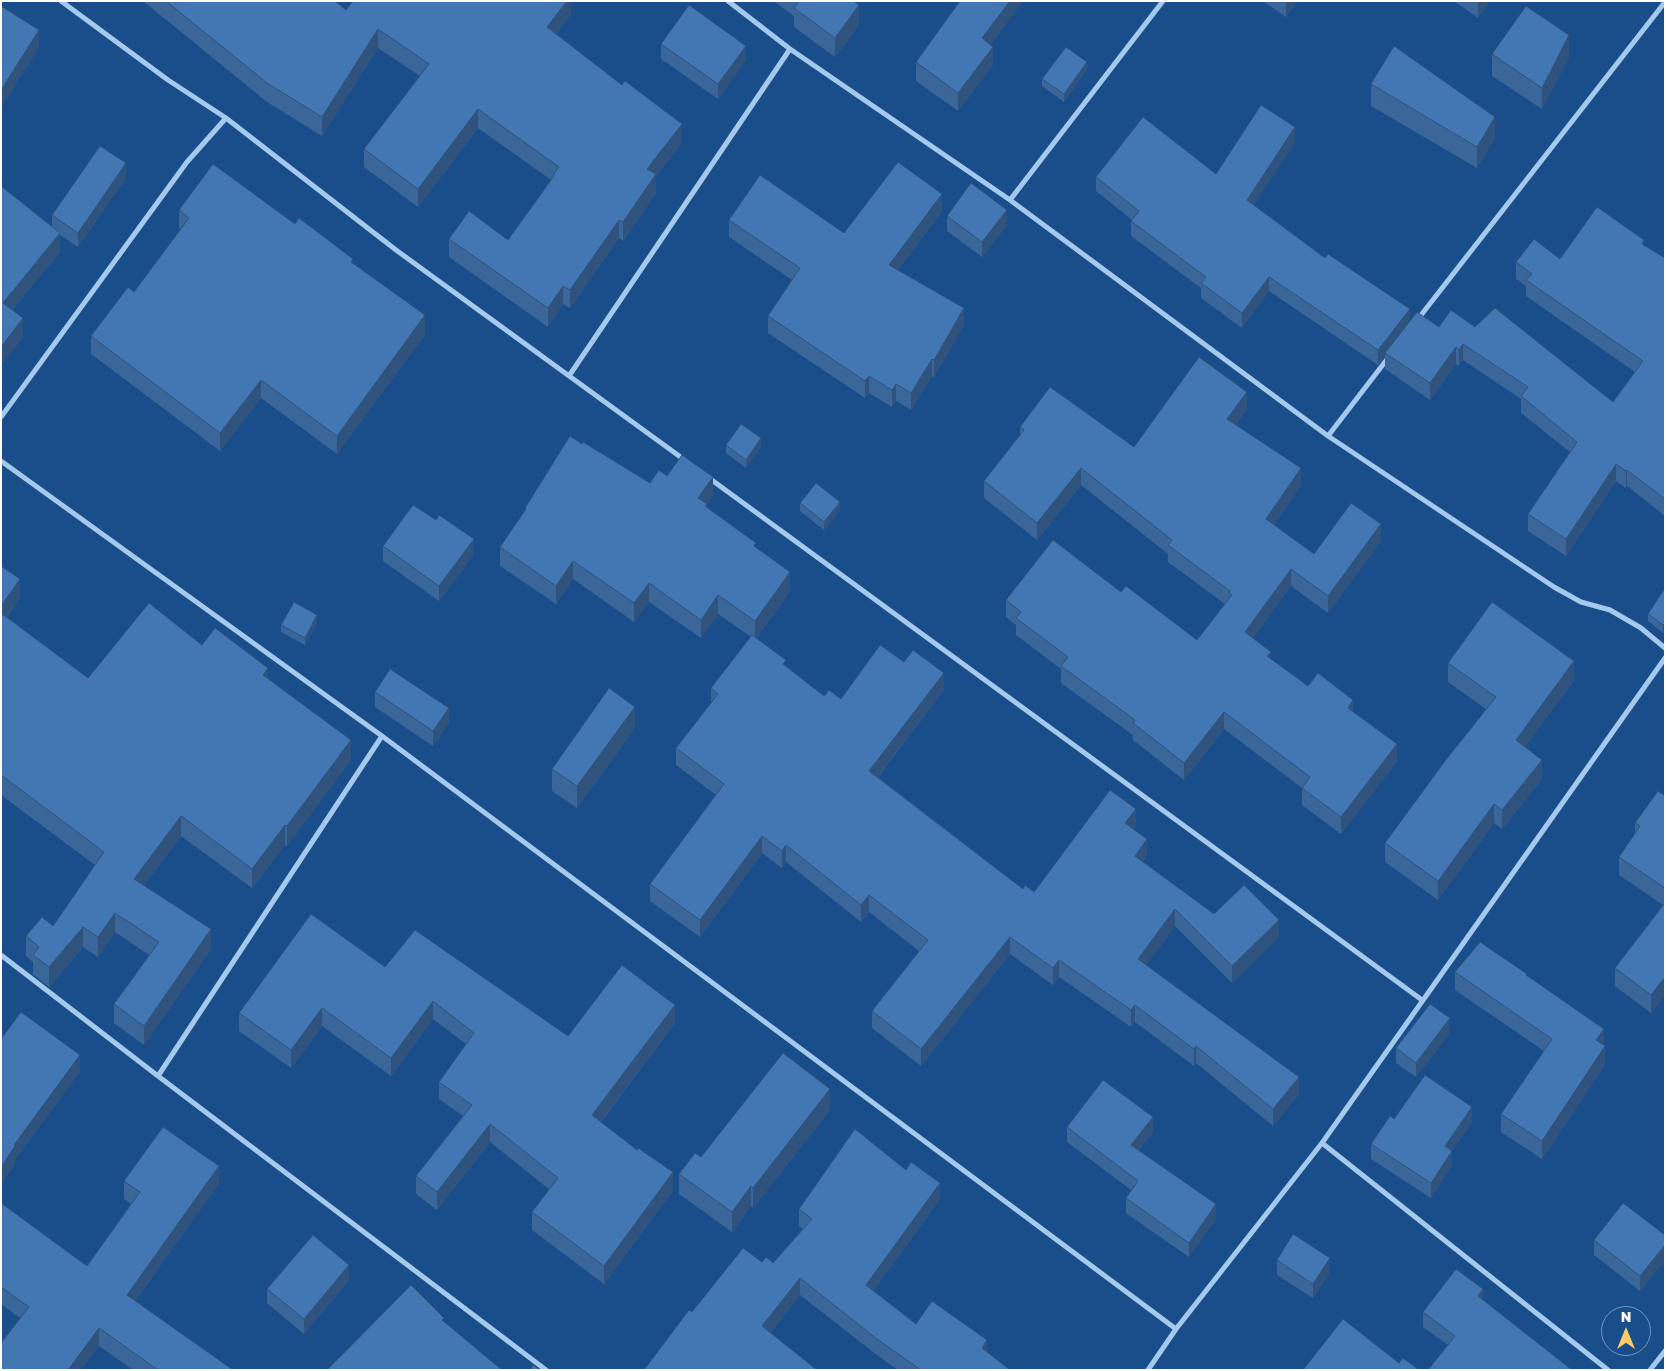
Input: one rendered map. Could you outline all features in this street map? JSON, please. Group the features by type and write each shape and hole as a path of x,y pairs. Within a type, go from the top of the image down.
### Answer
{"street":[{"path":"61,1 168,80 226,118 396,250 694,467"},
{"path":"728,1 790,49 1010,200 1328,436 1554,587 1581,602 1610,610 1641,628 1665,648"},
{"path":"1010,200 1163,1"},
{"path":"1413,326 1665,2"},
{"path":"569,376 790,49"},
{"path":"1,417 187,162 226,118"},
{"path":"1328,436 1395,349"},
{"path":"1,461 382,736 1176,1329"},
{"path":"702,473 1422,1000"},
{"path":"1148,1370 1176,1329 1322,1143 1665,658"},
{"path":"158,1076 382,736"},
{"path":"1,955 546,1370"},
{"path":"1322,1143 1608,1370"},
{"path":"1650,1370 1665,1350"}],"building":[{"path":"166,1 335,1 346,10 353,1 567,1 547,27 622,85 625,81 682,124 647,169 656,174 623,222 619,220 570,290 563,286 548,308 449,239 469,211 508,240 559,167 478,109 418,189 364,149 429,64 378,29 322,117 267,83"},
{"path":"799,1 853,1 859,5 835,38 794,8"},
{"path":"960,1 1010,1 982,38 993,47 958,93 916,62"},
{"path":"689,5 746,46 718,84 661,44"},
{"path":"1,6 39,30 1,90"},
{"path":"1526,6 1569,35 1542,88 1492,54"},
{"path":"1394,46 1495,117 1477,147 1371,84"},
{"path":"1066,47 1087,62 1064,94 1042,79"},
{"path":"1261,105 1295,127 1247,200 1325,258 1328,254 1410,309 1378,350 1269,277 1242,313 1201,283 1206,277 1131,221 1139,211 1096,177 1143,117 1216,174"},
{"path":"100,146 126,163 78,233 52,215"},
{"path":"898,162 942,194 889,265 964,308 934,360 932,359 911,393 896,384 892,390 869,376 865,381 768,316 800,268 729,220 760,175 844,233"},
{"path":"213,164 295,224 299,218 353,259 351,262 425,315 337,436 261,380 220,433 91,336 128,287 134,292 189,218 179,210"},
{"path":"971,183 1007,210 982,242 947,216"},
{"path":"1,186 60,233 3,303 23,318 1,347"},
{"path":"1597,207 1644,240 1642,244 1665,258 1665,499 1627,470 1616,464 1566,539 1528,514 1577,442 1521,396 1528,387 1463,344 1459,350 1456,347 1430,383 1385,353 1417,312 1439,327 1451,310 1475,327 1495,308 1613,402 1643,361 1526,280 1532,274 1516,262 1534,239 1560,259"},
{"path":"1199,357 1247,392 1227,419 1301,468 1266,519 1314,554 1351,503 1381,524 1328,596 1291,569 1245,632 1271,652 1267,656 1308,686 1318,673 1353,700 1348,708 1397,744 1341,817 1302,788 1310,777 1224,712 1184,763 1133,723 1135,720 1061,666 1068,657 1016,618 1021,612 1006,600 1053,540 1121,592 1126,586 1197,640 1232,595 1229,593 1230,591 1168,545 1172,540 1081,468 1037,523 984,481 1024,430 1020,427 1050,387 1134,447"},
{"path":"741,424 761,438 746,460 726,445"},
{"path":"570,436 650,483 659,470 667,476 682,455 713,477 698,498 707,504 705,506 756,543 754,546 790,572 755,621 718,595 701,620 649,583 634,603 573,561 556,586 500,547 526,509"},
{"path":"816,483 840,502 824,522 800,503"},
{"path":"413,505 436,520 439,515 474,539 439,586 383,546"},
{"path":"1,566 20,579 1,606"},
{"path":"1665,588 1665,623 1663,625 1648,614"},
{"path":"294,602 317,615 305,638 281,625"},
{"path":"1492,602 1574,661 1516,740 1542,760 1502,810 1494,804 1438,881 1385,843 1445,761 1496,697 1448,663"},
{"path":"149,603 202,645 215,628 268,668 263,675 351,740 287,826 285,825 252,869 181,816 134,879 211,929 144,1026 114,1004 159,942 115,913 98,937 83,927 49,967 33,955 39,947 26,936 42,917 53,926 104,852 1,775 1,613 88,678"},
{"path":"752,635 786,660 783,664 824,696 829,690 841,699 880,645 904,662 913,650 944,673 869,771 1023,889 1025,885 1034,892 1110,790 1136,809 1125,823 1147,839 1135,856 1214,914 1244,885 1279,920 1232,966 1175,909 1138,959 1299,1077 1273,1109 1196,1046 1194,1049 1135,1005 1131,1010 1059,960 1053,968 1010,937 921,1049 872,1011 928,940 869,895 861,905 786,845 782,851 762,836 700,920 650,884 724,784 676,748 718,694 711,688"},
{"path":"390,669 449,708 433,731 375,692"},
{"path":"609,688 635,707 577,786 552,769"},
{"path":"1658,791 1665,796 1665,888 1619,857 1640,826 1635,823"},
{"path":"1665,903 1665,977 1651,995 1615,968"},
{"path":"311,914 385,967 415,930 568,1036 622,965 675,1005 592,1115 637,1150 638,1148 673,1172 604,1266 532,1212 558,1178 490,1124 437,1192 416,1176 472,1105 439,1082 474,1033 433,1001 391,1058 322,1008 291,1050 239,1013"},
{"path":"1480,942 1604,1029 1596,1040 1605,1046 1542,1141 1501,1114 1552,1039 1455,972"},
{"path":"1430,1004 1450,1018 1416,1063 1396,1048"},
{"path":"21,1012 80,1055 14,1145 1,1167 1,1039"},
{"path":"783,1053 830,1089 732,1212 679,1174 695,1153 701,1157"},
{"path":"1425,1075 1472,1107 1445,1146 1452,1151 1431,1183 1371,1144 1390,1116 1394,1119"},
{"path":"1103,1080 1153,1117 1131,1145 1216,1204 1189,1243 1126,1198 1138,1181 1067,1127"},
{"path":"163,1127 219,1166 127,1295 233,1370 158,1370 99,1328 68,1370 1,1370 1,1343 29,1307 1,1287 1,1203 87,1266 140,1192 124,1181"},
{"path":"855,1129 906,1170 911,1162 940,1183 866,1285 916,1324 932,1301 987,1340 982,1348 1010,1370 921,1370 877,1339 800,1278 762,1326 817,1370 644,1370 689,1310 692,1312 743,1248 762,1262 766,1257 773,1263 812,1219 799,1209"},
{"path":"1623,1203 1665,1235 1665,1245 1640,1276 1594,1240"},
{"path":"1293,1234 1330,1258 1313,1284 1277,1260"},
{"path":"313,1235 349,1265 304,1319 267,1289"},
{"path":"1456,1269 1483,1289 1478,1296 1572,1370 1428,1370 1455,1336 1423,1312"},
{"path":"411,1285 444,1318 442,1320 502,1370 327,1370"},
{"path":"1343,1319 1399,1363 1403,1358 1419,1370 1303,1370"},
{"path":"533,1365 540,1370 530,1370"}]}
